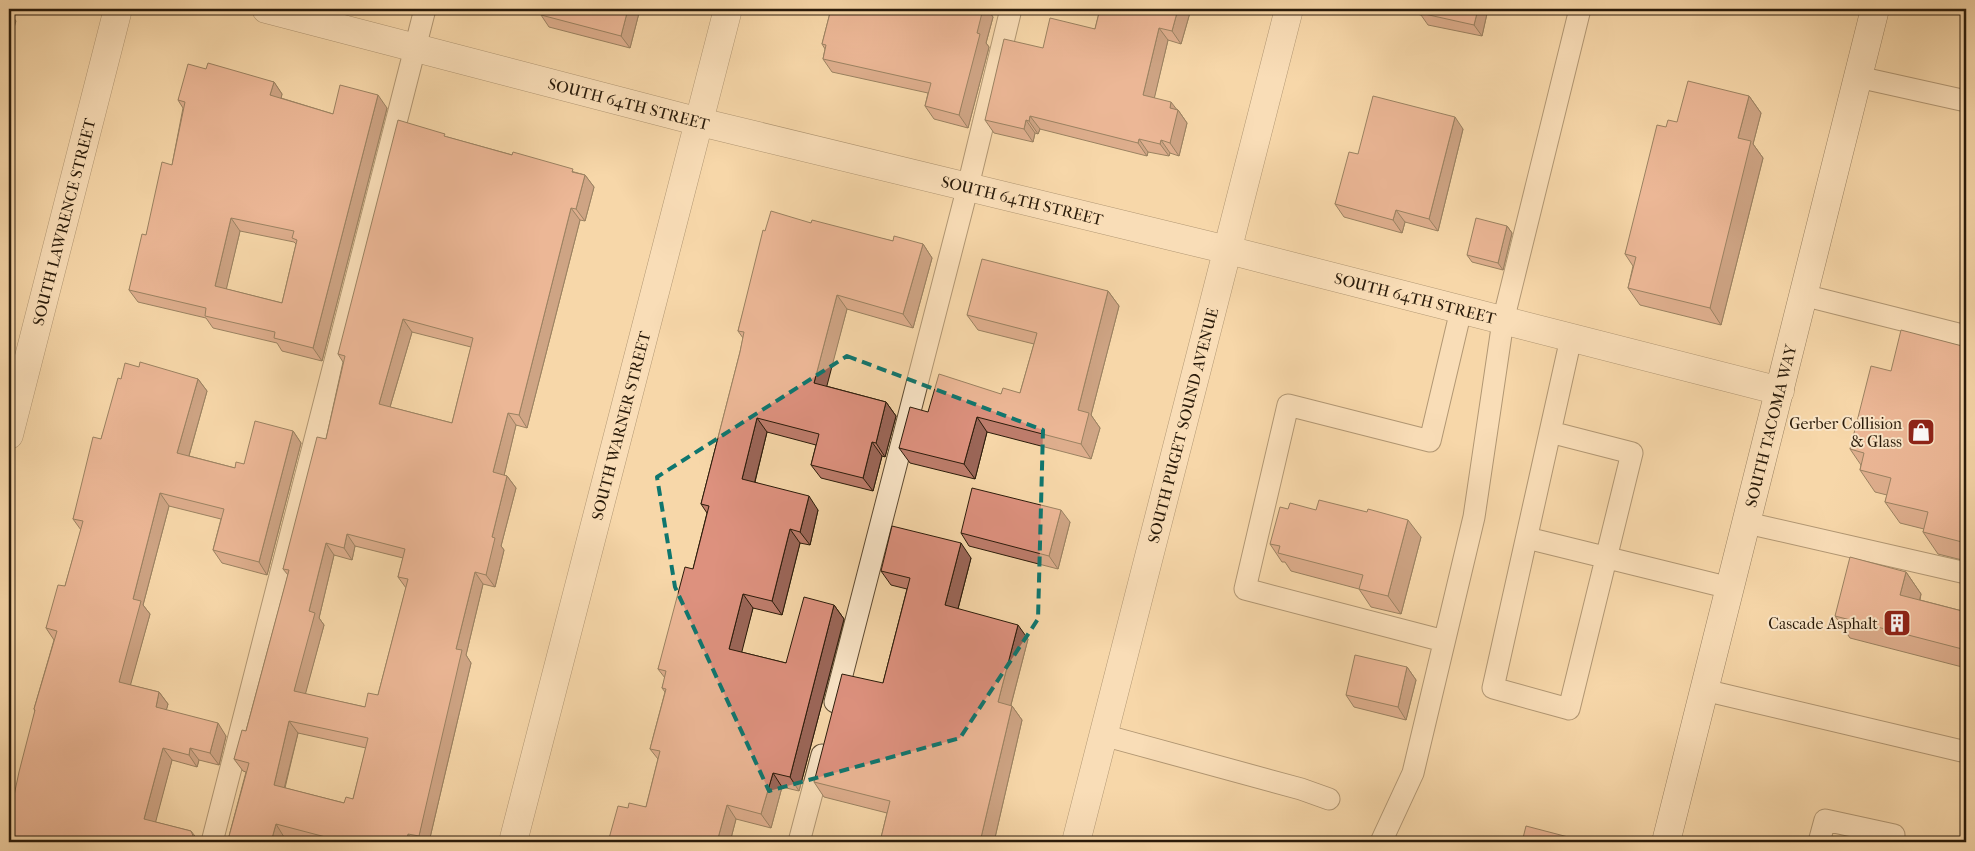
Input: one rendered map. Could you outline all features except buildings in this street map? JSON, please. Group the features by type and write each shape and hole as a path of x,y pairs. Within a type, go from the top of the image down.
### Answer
{"street":[{"name":"SOUTH LAWRENCE STREET","path":"9,435 118,9"},
{"name":"SOUTH 64TH STREET","path":"266,9 700,122 1228,250 1780,391"},
{"name":"SOUTH WARNER STREET","path":"513,842 728,9"},
{"name":"SOUTH PUGET SOUND AVENUE","path":"1076,842 1289,9"},
{"name":"SOUTH TACOMA WAY","path":"1666,842 1875,9"}],"lane":[{"path":"212,842 424,9"},
{"path":"799,842 968,186 1011,9"},
{"path":"1382,842 1413,773 1474,517 1503,321 1580,9"},
{"path":"1858,76 1966,101"},
{"path":"1804,295 1966,336"},
{"path":"1444,640 1245,589 1288,405 1430,441 1461,310"},
{"path":"1550,432 1632,453 1569,709 1493,688 1526,538 1571,338"},
{"path":"1746,524 1966,573"},
{"path":"1526,538 1730,588"},
{"path":"1704,690 1966,752"},
{"path":"1103,735 1329,799"},
{"path":"1819,842 1825,820 1894,835 1892,842"}],"highlighted area":[{"path":"847,356 1043,430 1038,619 960,738 769,791 675,587 657,477"}],"place":[{"name":"Gerber Collision & Glass","path":"1921,432"},
{"name":"Cascade Asphalt","path":"1897,623"}]}
